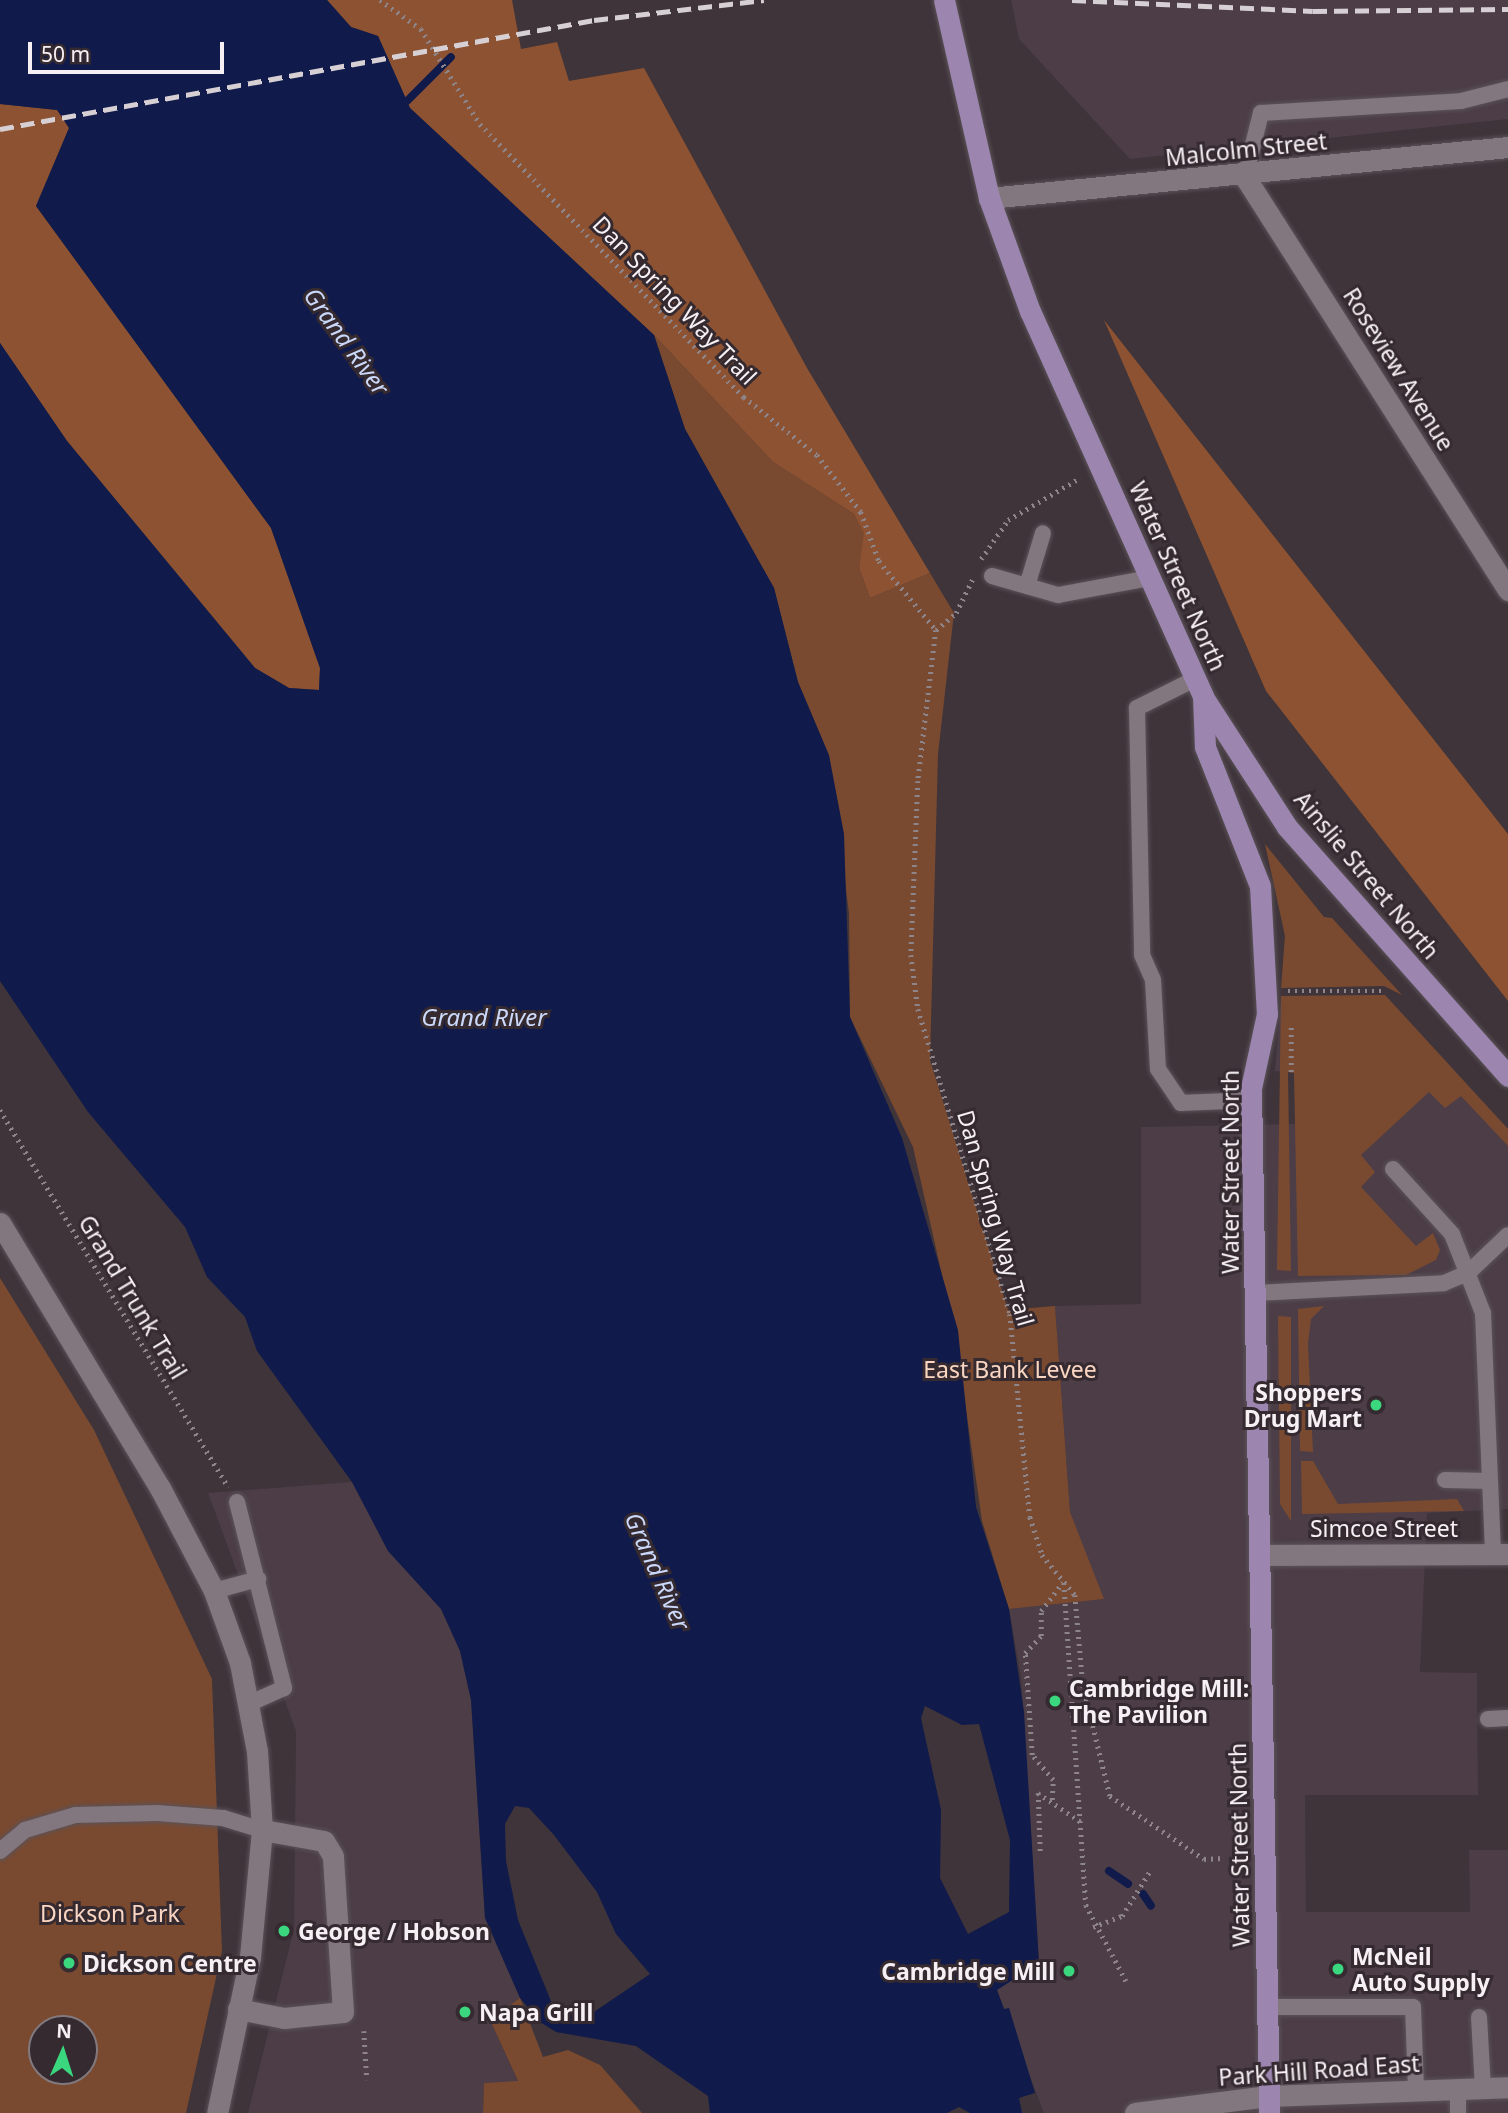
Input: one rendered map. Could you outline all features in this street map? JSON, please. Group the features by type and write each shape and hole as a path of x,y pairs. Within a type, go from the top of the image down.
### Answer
{"main road":[{"name":"Water Street North","path":"944,0 989,198 1030,311 1199,688 1205,747 1260,886 1268,991 1252,1100 1268,2105"},
{"name":"Ainslie Street North","path":"1199,688 1287,827 1508,1076"}],"street":[{"name":"Malcolm Street","path":"989,198 1245,177 1508,147"},
{"name":"Roseview Avenue","path":"1245,177 1508,590"},
{"path":"0,1223 160,1488 214,1591 248,1704 262,1830 250,1957 218,2113"},
{"name":"Simcoe Street","path":"1261,1555 1500,1554"},
{"path":"238,2009 284,2018 343,2012 333,1856 324,1841 262,1830"},
{"name":"Park Hill Road East","path":"1135,2113 1268,2105 1416,2089 1508,2087"}],"lane":[{"path":"1245,177 1261,113 1461,101 1508,89"},
{"path":"1027,586 1043,533"},
{"path":"992,576 1058,596 1150,578"},
{"path":"1199,688 1137,708 1142,955 1153,980 1158,1069 1181,1103 1252,1100"},
{"path":"1393,1169 1452,1234 1483,1313 1490,1481 1500,1554"},
{"path":"1256,1293 1444,1283 1468,1273 1508,1235"},
{"path":"1444,1480 1490,1481"},
{"path":"237,1502 284,1688 248,1704"},
{"path":"214,1591 258,1579"},
{"path":"1488,1719 1508,1718"},
{"path":"0,1851 24,1830 75,1815 157,1813 223,1818 262,1830"},
{"path":"1267,2007 1413,2007 1416,2089"},
{"path":"1479,2017 1482,2089"},
{"path":"1458,2089 1458,2113"}],"path":[{"name":"Dan Spring Way Trail","path":"380,0 421,29 480,124 744,397 817,455 861,512 879,561 936,630 910,909 918,1009 1010,1314 1030,1517 1042,1555 1075,1595 1083,1685 1110,1796 1189,1851 1204,1859 1224,1858"},
{"path":"936,630 956,613 989,543 1008,520 1101,469"},
{"path":"1268,991 1385,991"},
{"path":"1291,991 1291,1004"},
{"path":"1291,1018 1291,1072"},
{"name":"Grand Trunk Trail","path":"0,1110 237,1502"},
{"path":"1052,1800 1053,1780 1032,1755 1025,1653 1041,1636 1041,1611 1063,1581"},
{"path":"1063,1581 1086,1905 1126,1981"},
{"path":"1040,1851 1038,1793 1052,1800 1082,1823"},
{"path":"1095,1926 1122,1916 1150,1871"},
{"path":"364,2031 367,2080"}],"shaded area":[{"path":"327,0 512,0 521,49 557,42 569,81 644,68 807,368 930,573 870,598 859,568 864,533 854,514 773,462 654,335 410,108 378,36 351,27"},
{"path":"1011,0 1508,0 1508,119 1130,159 1019,39"},
{"path":"0,104 58,110 69,128 36,206 271,528 320,668 319,690 289,688 255,668 67,441 0,343"},
{"path":"1104,320 1508,834 1508,1001 1266,691"},
{"path":"1385,995 1508,1129 1508,1509 1427,1513 1420,1672 1477,1673 1478,1795 1305,1795 1306,1912 1470,1912 1469,1850 1508,1850 1508,2113 1044,2113 997,1990 1039,1962 1021,1677 1009,1609 1103,1599 1070,1512 1055,1306 1141,1304 1141,1127 1296,1124 1294,1073 1275,1071 1281,996"},
{"path":"352,1482 388,1550 441,1609 460,1651 471,1700 485,1918 520,1998 490,2020 518,2082 484,2083 483,2113 248,2113 294,1929 296,1731 208,1493"}],"green space":[{"name":"East Bank Levee","path":"654,335 773,462 854,514 865,533 859,568 870,598 930,573 954,613 938,754 930,1060 1008,1310 1055,1306 1070,1512 1104,1599 1009,1609 982,1521 955,1332 913,1147 850,1017 849,913 829,757 798,682 774,588 685,429"},
{"path":"1265,844 1324,917 1332,918 1402,995 1384,986 1281,988 1285,936"},
{"path":"1385,995 1508,1129 1508,1146 1461,1096 1445,1108 1429,1092 1361,1155 1375,1172 1361,1187 1416,1246 1433,1233 1440,1250 1436,1260 1406,1275 1298,1276 1294,1073 1288,1072 1291,1271 1277,1270 1281,996"},
{"name":"Dickson Park","path":"0,1278 94,1430 212,1679 222,1951 186,2113 0,2113"},
{"path":"1324,1306 1311,1319 1308,1344 1313,1452 1300,1451 1298,1309"},
{"path":"1278,1316 1291,1317 1291,1521 1280,1504"},
{"path":"1301,1461 1313,1461 1338,1504 1457,1499 1464,1511 1302,1514"},
{"path":"520,1998 543,2057 568,2050 600,2065 642,2113 483,2113 484,2083 518,2081 490,2020"}],"water":[{"name":"Grand River","path":"0,0 327,0 351,27 378,36 410,108 654,335 685,429 774,588 798,682 829,755 844,834 850,1017 902,1138 958,1330 976,1507 1009,1609 1024,1712 1039,1963 997,1990 1004,2009 1009,2008 1035,2093 1019,2098 1022,2113 970,2113 959,2107 947,2113 710,2113 708,2096 636,2046 556,2032 540,2022 520,1998 485,1918 471,1700 460,1651 441,1609 388,1551 352,1482 257,1351 245,1317 207,1277 185,1227 88,1112 0,981 0,343 67,441 255,668 289,688 319,690 320,668 271,528 36,206 69,128 57,110 0,104","holes":["925,1706 962,1725 979,1724 1010,1840 1009,1912 968,1934 940,1878 941,1810 921,1718","515,1806 529,1808 554,1835 597,1892 616,1934 650,1974 585,2018 555,2011 518,1920 506,1861 505,1824"]}],"waterway":[{"path":"407,101 451,57"},
{"path":"1109,1871 1128,1884"},
{"path":"1143,1894 1151,1906"}],"railway":[{"path":"0,129 594,20 764,0"},
{"path":"1072,0 1313,11 1508,9"}],"place":[{"name":"Shoppers Drug Mart","path":"1376,1405"},
{"name":"Cambridge Mill: The Pavilion","path":"1055,1701"},
{"name":"George / Hobson","path":"284,1931"},
{"name":"Dickson Centre","path":"69,1963"},
{"name":"McNeil Auto Supply","path":"1338,1969"},
{"name":"Cambridge Mill","path":"1069,1971"},
{"name":"Napa Grill","path":"465,2012"}]}
